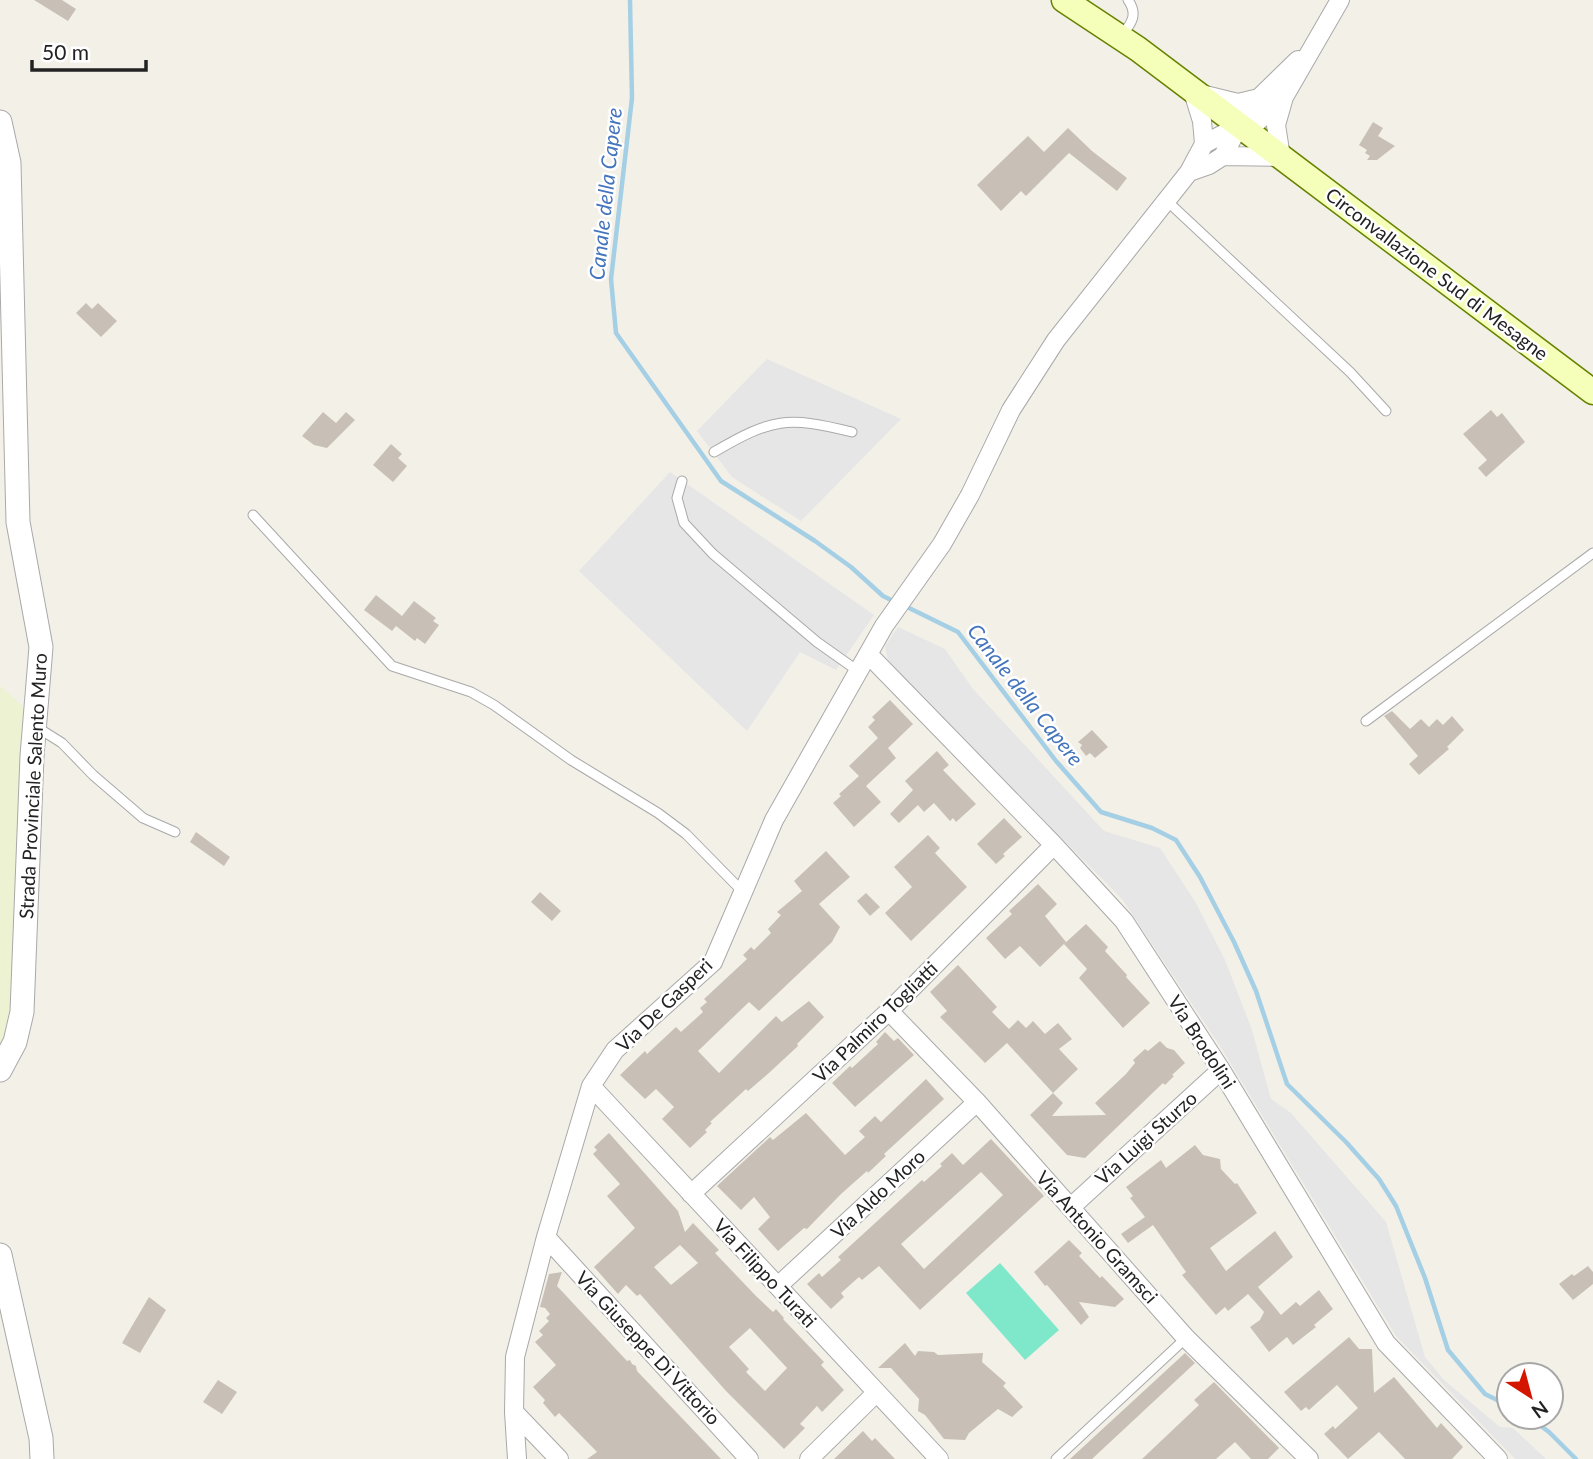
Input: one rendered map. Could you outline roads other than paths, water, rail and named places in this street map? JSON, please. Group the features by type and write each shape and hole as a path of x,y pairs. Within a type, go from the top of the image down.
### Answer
{"main road":[{"name":"Circonvallazione Sud di Mesagne","path":"1064,0 1121,36 1593,392"}],"street":[{"path":"1223,156 1281,157 1276,125 1284,97 1340,0"},
{"path":"1189,172 1209,165 1223,156 1259,98 1320,38"},
{"path":"1259,98 1238,103 1194,92 1205,144 1239,127 1256,123 1284,97"},
{"name":"Strada Provinciale Salento Muro","path":"0,122 9,163 18,522 41,647 34,726 22,1012 15,1042 0,1070"},
{"name":"Via De Gasperi","path":"517,1459 515,1356 546,1237 592,1086 615,1050 713,962 774,820 884,626 942,544 970,495 1011,410 1056,340 1189,172 1205,144"},
{"name":"Via Brodolini","path":"867,654 1054,845 1124,921 1222,1070 1387,1343 1498,1459"},
{"name":"Via Palmiro Togliatti","path":"691,1194 889,1011 1054,845"},
{"name":"Via Antonio Gramsci","path":"889,1011 977,1102 1186,1338 1309,1459"},
{"name":"Via Luigi Sturzo","path":"1071,1207 1222,1070"},
{"name":"Via Filippo Turati","path":"592,1086 940,1459"},
{"name":"Via Aldo Moro","path":"778,1286 977,1102"},
{"name":"Via Giuseppe Di Vittorio","path":"546,1237 749,1459"},
{"path":"0,1255 41,1438 42,1459"},
{"path":"810,1459 876,1393"},
{"path":"514,1412 559,1459"}],"lane":[{"path":"1121,36 1133,21 1133,7 1128,0"},
{"path":"1167,200 1350,372 1386,411"},
{"path":"714,452 764,425 813,422 852,432"},
{"path":"682,481 677,498 684,523 713,554 817,642 858,671"},
{"path":"253,515 392,666 471,692 494,705 571,760 658,813 686,834 743,892"},
{"path":"1366,721 1593,553"},
{"path":"34,726 62,743 93,775 143,818 175,832"},
{"path":"1056,1459 1186,1338"}],"waterway":[{"name":"Canale della Capere","path":"630,0 632,98 611,279 616,333 721,481 815,541 851,567 883,596 897,603"},
{"name":"Canale della Capere","path":"905,606 958,632 1056,761 1101,812 1152,828 1176,840 1200,877 1234,942 1256,991 1287,1084 1379,1179 1396,1206 1425,1278 1448,1350 1485,1394 1495,1399"},
{"name":"Canale della Capere","path":"1548,1431 1576,1459"}]}
